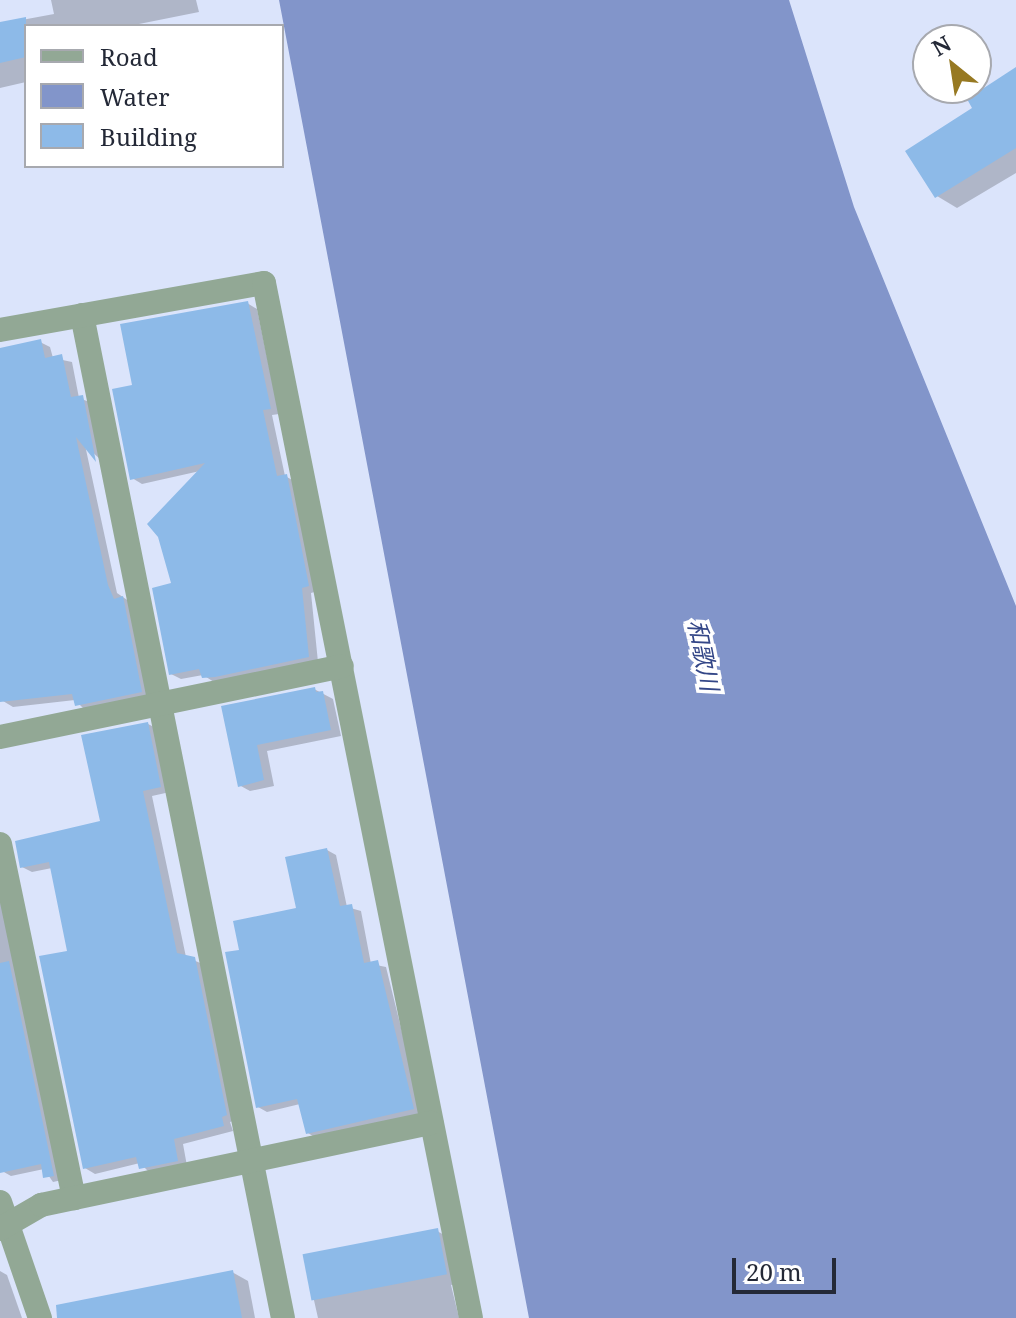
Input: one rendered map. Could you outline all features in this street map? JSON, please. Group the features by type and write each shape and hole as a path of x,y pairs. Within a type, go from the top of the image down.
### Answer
{"street":[{"path":"0,330 264,283 471,1318"},
{"path":"82,315 157,704 283,1318"},
{"path":"0,737 342,666"},
{"path":"0,844 74,1198"},
{"path":"40,1318 3,1218 41,1205 431,1123"}],"water":[{"name":"和歌川","path":"279,0 789,0 854,207 1016,606 1016,1318 529,1318"}],"building":[{"path":"26,17 24,57 0,63 0,22"},
{"path":"1016,67 1016,148 935,198 905,151 972,108 970,104 992,104 992,83"},
{"path":"248,301 271,409 263,410 277,476 287,474 309,586 302,588 309,657 215,677 202,678 199,669 169,675 152,588 171,583 158,537 147,524 205,463 130,480 112,389 132,385 120,324"},
{"path":"41,339 45,358 62,354 71,397 83,395 96,462 76,437 108,585 114,599 123,596 142,692 75,706 72,694 0,702 0,348"},
{"path":"315,687 316,692 323,691 331,730 257,745 264,780 238,787 221,706"},
{"path":"148,722 161,787 143,791 177,953 195,957 227,1115 222,1117 224,1126 174,1139 178,1161 139,1169 136,1157 83,1169 39,956 67,951 49,862 20,868 15,841 100,821 81,735"},
{"path":"327,848 340,906 352,904 364,963 378,960 414,1109 306,1134 297,1099 256,1108 225,952 239,950 233,921 296,908 285,857"},
{"path":"9,961 54,1176 43,1178 41,1164 0,1173 0,963"},
{"path":"438,1228 447,1274 312,1300 303,1254"},
{"path":"233,1270 242,1318 57,1318 56,1305"}]}
